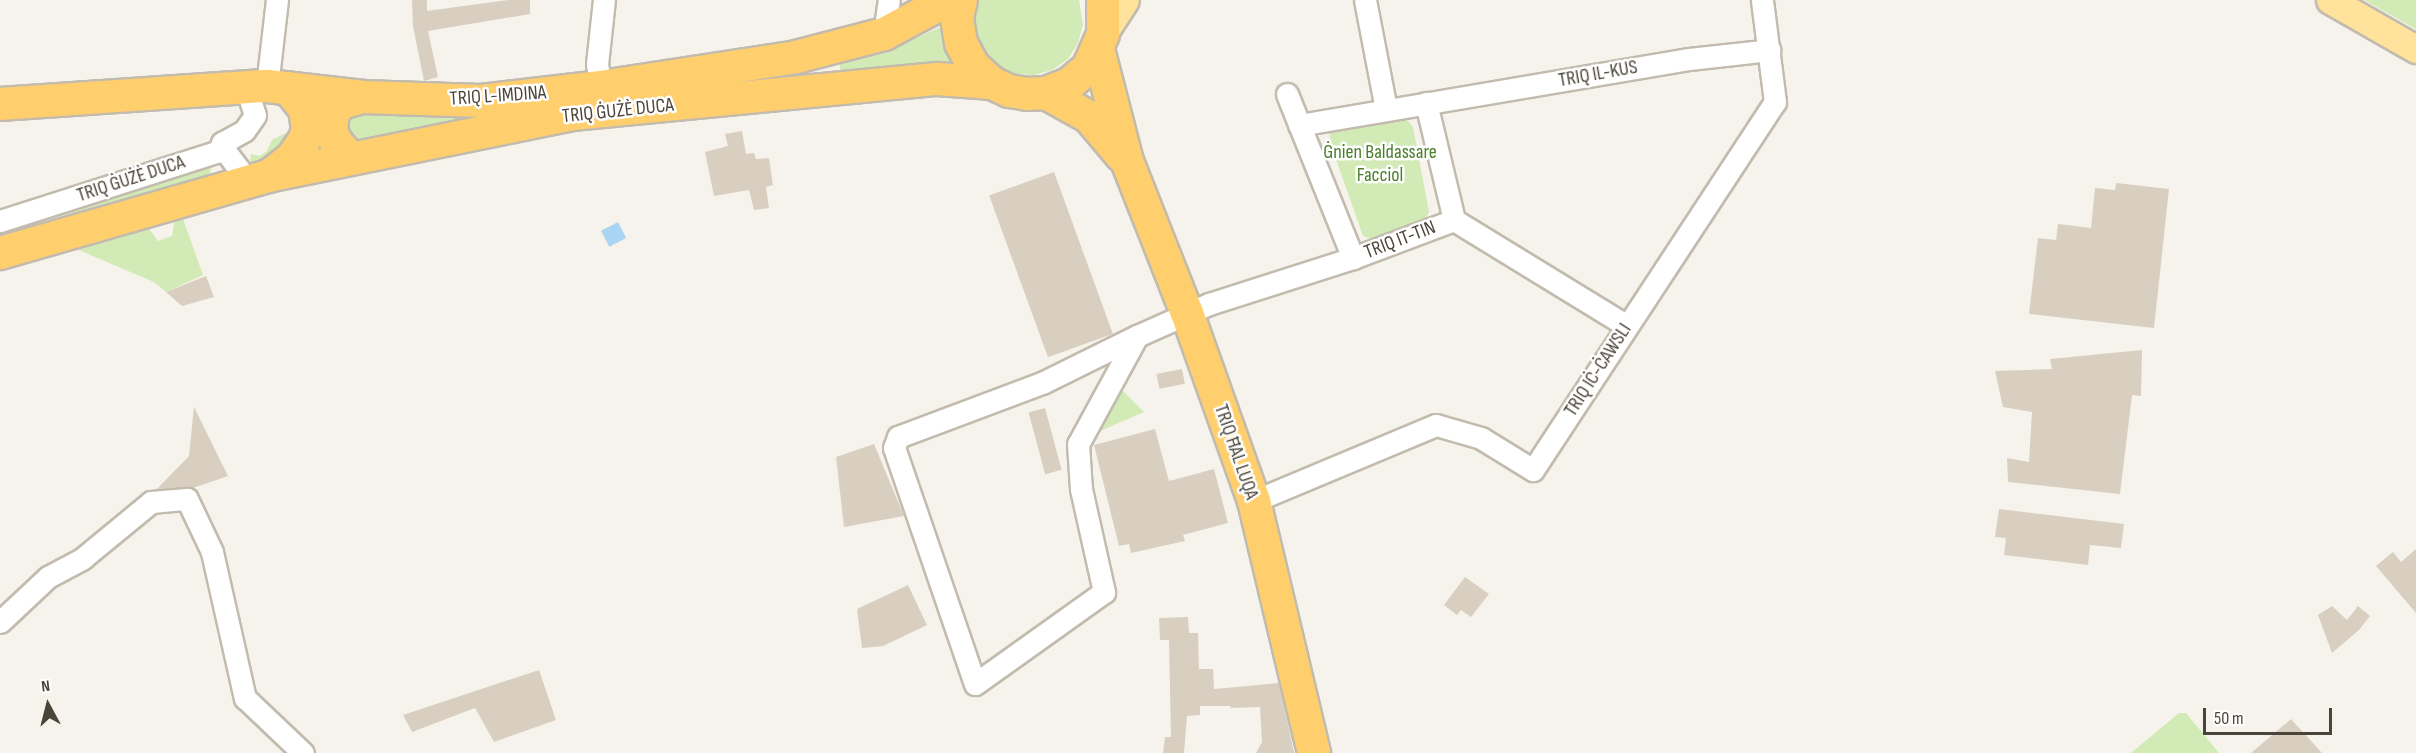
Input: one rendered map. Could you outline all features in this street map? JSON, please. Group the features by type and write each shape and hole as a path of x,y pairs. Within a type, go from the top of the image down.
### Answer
{"highway":[{"name":"TRIQ L-IMDINA","path":"0,104 267,87 363,97 481,101 601,87 796,57 847,45 884,33 948,0"},
{"path":"961,0 957,18 961,43 973,66 992,83 1009,91 1027,94 1046,93 1069,84 1088,68 1101,41"},
{"name":"TRIQ ĦAL LUQA","path":"1103,0 1101,41 1127,161 1187,313 1254,501 1314,753"},
{"name":"TRIQ ĠUŻÈ DUCA","path":"0,253 258,179 572,114 937,79 992,83"},
{"path":"258,179 292,158 304,141 308,130 305,109 267,87"},
{"name":"TRIQ ĦAL LUQA","path":"1046,93 1089,117 1127,161"},
{"path":"351,158 336,142 331,131 332,120 335,108 344,102 363,97"}],"main road":[{"path":"1101,41 1125,0"},
{"path":"2330,0 2416,49"}],"street":[{"path":"258,179 226,152 219,151 222,143 244,131 255,115 267,87 277,0"},
{"path":"601,87 597,64 604,0"},
{"path":"884,33 889,0"},
{"path":"1365,0 1386,109"},
{"name":"TRIQ IĊ-ĊAWSLI","path":"1254,501 1436,425 1481,438 1533,470 1775,102 1762,0"},
{"name":"TRIQ IL-KUS","path":"1299,125 1689,59 1770,50"},
{"path":"1287,94 1353,258"},
{"path":"1426,103 1454,220"},
{"name":"TRIQ ĠUŻÈ DUCA","path":"0,221 219,151"},
{"name":"TRIQ IT-TIN","path":"1137,336 1078,444 1082,489 1104,592 975,684 894,448 898,437 1042,383 1137,336 1187,313 1353,258 1454,220 1627,326"},
{"path":"0,622 48,577 83,558 151,502 187,499 212,552 245,698 303,753"}],"green space":[{"path":"978,0 1079,0 1083,25 1078,43 1068,59 1052,70 1034,75 1016,74 999,67 986,56 977,40 973,23"},
{"path":"2364,0 2416,0 2416,29"},
{"path":"943,26 958,66 840,75 840,61 908,42"},
{"path":"786,72 786,80 361,144 352,142 344,133 347,114"},
{"path":"301,115 285,149 256,164 250,162 251,154 260,156 267,151 272,140 288,132 292,123"},
{"name":"Ġnien Baldassare Facciol","path":"1400,118 1408,121 1413,127 1429,212 1424,223 1373,239 1363,236 1331,145 1329,131"},
{"path":"205,165 211,167 210,176 0,238"},
{"path":"182,216 203,275 166,292 154,282 74,248 147,226 158,241 172,236 175,218"},
{"path":"1121,389 1144,412 1100,431"},
{"path":"2179,713 2186,713 2219,753 2131,753"}],"water":[{"path":"618,222 626,238 609,247 601,231"}],"building":[{"path":"412,0 427,0 427,11 508,0 530,0 530,14 428,31 438,77 424,81 413,26"},
{"path":"742,131 746,154 754,153 756,159 769,158 773,185 766,187 769,208 754,210 749,190 714,196 705,152 728,146 725,134"},
{"path":"1054,172 1113,334 1048,357 989,196"},
{"path":"2116,183 2169,189 2154,328 2029,314 2038,238 2056,240 2058,224 2091,228 2095,188 2115,190"},
{"path":"206,276 214,297 182,306 166,292"},
{"path":"2142,350 2141,396 2132,395 2120,494 2008,482 2007,458 2029,462 2032,412 2003,407 1995,371 2052,369 2050,359"},
{"path":"1182,369 1185,384 1159,389 1156,374"},
{"path":"194,407 228,476 193,488 157,489 189,456"},
{"path":"1045,408 1062,470 1045,474 1029,412"},
{"path":"1155,429 1169,481 1214,469 1228,523 1183,535 1185,541 1131,553 1129,544 1119,546 1094,445"},
{"path":"874,444 904,516 844,527 836,457"},
{"path":"1999,509 2124,524 2121,548 2090,545 2088,565 2004,555 2006,538 1995,537"},
{"path":"2416,549 2416,613 2376,566 2393,552 2401,562"},
{"path":"1465,577 1489,594 1471,617 1461,610 1457,615 1444,605"},
{"path":"908,585 927,625 883,646 862,648 857,609"},
{"path":"2332,606 2347,620 2358,606 2370,616 2359,630 2332,653 2318,615"},
{"path":"1188,617 1189,633 1198,633 1199,669 1213,669 1214,689 1279,683 1294,753 1256,753 1262,742 1260,707 1200,706 1200,715 1187,716 1184,753 1163,753 1165,737 1171,737 1169,640 1160,640 1159,618"},
{"path":"539,670 556,720 494,742 475,708 412,732 403,715"},
{"path":"2291,719 2322,753 2251,753"}]}
